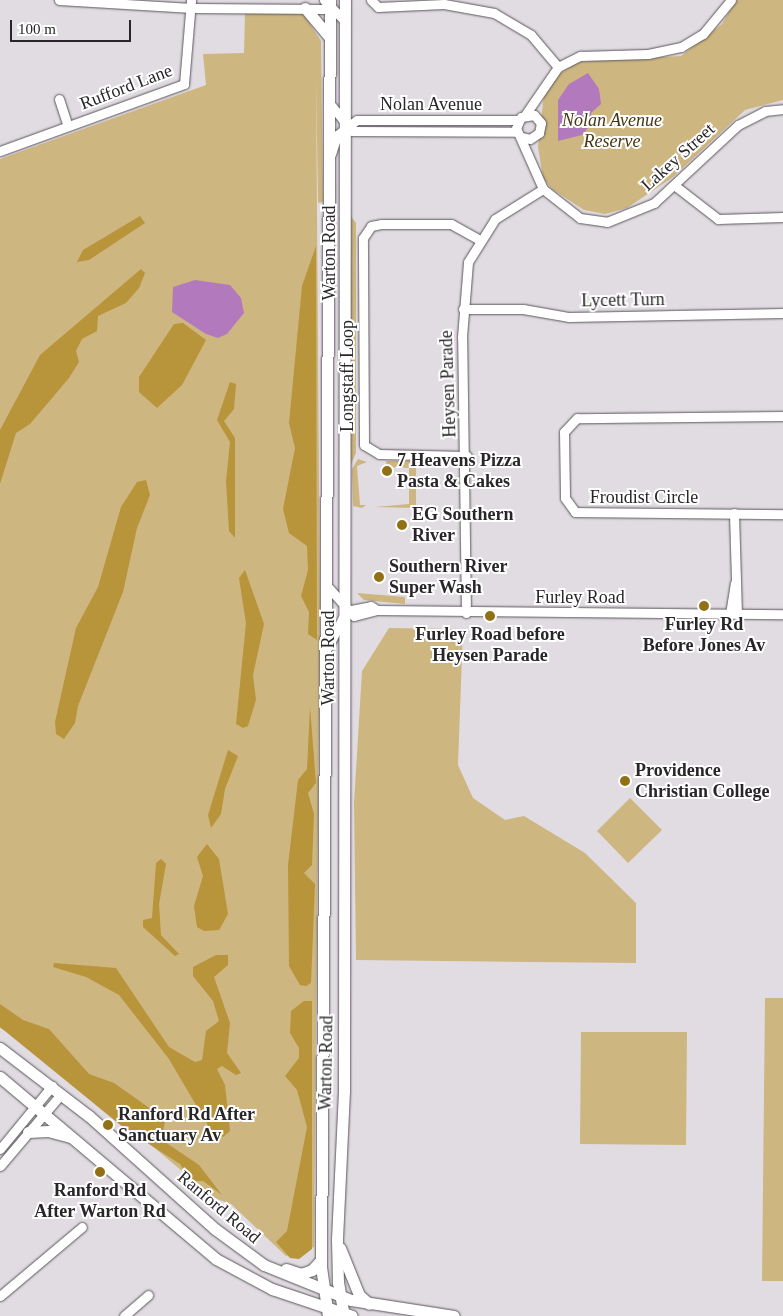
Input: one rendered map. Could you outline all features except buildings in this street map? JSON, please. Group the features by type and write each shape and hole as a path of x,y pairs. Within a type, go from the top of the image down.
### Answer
{"main road":[{"name":"Warton Road","path":"345,0 346,778 344,970 337,1239 340,1297 347,1315"},
{"name":"Warton Road","path":"328,1312 324,1292 322,1260 328,648 329,1"},
{"path":"305,8 329,37"},
{"path":"326,854 340,848 346,778"},
{"path":"326,970 344,970"},
{"name":"Ranford Road","path":"0,1048 52,1086 215,1228 264,1265 324,1292 371,1306 454,1316"},
{"path":"0,1077 41,1109 216,1259 272,1289 328,1312 347,1315"},
{"path":"28,1132 58,1132 76,1140"},
{"path":"337,1239 359,1295 371,1306"},
{"path":"264,1265 301,1274 312,1270 322,1260"}],"street":[{"path":"59,0 325,9 329,1 345,22"},
{"path":"371,0 378,7 444,4 494,14 531,35 558,66"},
{"path":"543,189 534,161 519,135 521,117 538,98 558,66 580,56 648,54 681,47 703,34 731,0"},
{"name":"Rufford Lane","path":"0,151 184,84 192,4"},
{"path":"534,161 538,136 538,98"},
{"path":"59,99 68,126"},
{"path":"329,100 346,126 337,136 329,161"},
{"name":"Lakey Street","path":"543,189 580,218 607,222 654,203 738,125 765,111 783,110"},
{"path":"521,117 539,120"},
{"name":"Nolan Avenue","path":"346,126 357,120 521,117"},
{"name":"Nolan Avenue","path":"346,126 360,131 519,135"},
{"path":"519,135 538,136"},
{"path":"674,186 718,219 783,217"},
{"name":"Heysen Parade","path":"466,613 467,456 463,309 468,262 478,239 510,206 543,189"},
{"name":"Longstaff Loop","path":"467,456 379,454 364,444 363,238 371,226 382,224 451,224 478,239"},
{"name":"Lycett Turn","path":"463,309 523,310 569,317 783,313"},
{"name":"Froudist Circle","path":"783,416 570,421 564,432 565,498 575,512 783,514"},
{"path":"733,614 735,583 734,513"},
{"path":"328,587 346,611 328,648"},
{"name":"Furley Road","path":"346,611 354,616 377,610 466,613 783,614"},
{"path":"0,1166 28,1132 52,1086"},
{"path":"0,1149 41,1109 61,1094"},
{"path":"0,1296 82,1227"},
{"path":"124,1316 148,1295"}],"green space":[{"name":"Nolan Avenue Reserve","path":"736,0 783,0 783,100 745,110 673,177 627,208 605,214 584,210 552,189 543,178 538,147 544,94 556,76 578,62 681,56 722,24"},
{"path":"245,11 303,13 321,41 323,202 318,203 316,78 320,608 314,1247 286,1256 231,1204 214,1198 36,1048 0,1028 0,159 206,85 203,54 244,53"},
{"path":"350,215 356,223 356,453 349,469"},
{"path":"358,459 367,462 357,466 360,505 366,505 362,508 353,506 352,469"},
{"path":"386,461 416,461 416,508 375,507 409,504 409,468 387,467"},
{"path":"357,593 405,597 405,604 364,600"},
{"path":"389,628 463,629 458,765 473,798 505,820 524,816 585,853 636,903 636,963 356,960 354,803 362,671"},
{"path":"630,798 662,830 628,863 597,831"},
{"path":"765,998 783,998 783,1281 762,1281"},
{"path":"581,1032 687,1032 686,1145 580,1144"}],"shaded area":[{"path":"588,73 599,89 601,104 591,113 592,123 582,135 558,141 558,100 569,84"},
{"path":"140,216 145,223 89,260 77,262 83,250"},
{"path":"316,246 317,640 308,634 309,612 301,596 308,570 307,546 289,533 283,509 295,448 289,423 302,286"},
{"path":"141,269 145,273 139,288 126,303 98,316 97,331 82,339 76,351 79,362 69,378 30,424 16,433 0,484 0,430 40,355"},
{"path":"195,280 230,285 241,298 244,313 227,334 218,338 206,334 172,312 173,287"},
{"path":"183,323 206,340 182,385 157,408 139,392 139,377 174,324"},
{"path":"230,382 236,384 234,409 224,421 235,438 235,538 229,531 226,481 230,442 217,420"},
{"path":"146,480 150,495 137,528 123,592 78,706 75,723 64,739 56,734 55,722 76,628 98,587 121,507 137,482"},
{"path":"245,570 264,624 253,675 256,700 248,726 243,728 236,724 246,623 239,578"},
{"path":"310,707 316,783 308,793 314,814 312,865 304,873 315,884 311,983 306,986 300,985 289,966 288,865 298,780 307,769"},
{"path":"228,750 238,756 225,789 221,814 211,828 208,815"},
{"path":"207,844 219,859 228,914 219,930 204,931 197,927 194,906 203,876 197,857"},
{"path":"161,859 166,864 159,904 161,935 179,954 175,956 143,927 143,920 152,918 156,863"},
{"path":"216,955 228,955 228,965 214,977 230,1023 227,1053 241,1073 236,1075 222,1066 217,1069 225,1085 230,1131 223,1137 213,1134 169,1059 119,995 86,977 53,967 54,963 116,968 169,1047 195,1062 202,1060 206,1031 219,1021 213,1001 193,976 193,967"},
{"path":"304,1001 312,1001 312,1249 299,1259 290,1258 276,1242 287,1231 307,1127 297,1090 285,1076 299,1058 299,1048 290,1033 291,1011"},
{"path":"0,1004 23,1020 49,1029 89,1074 114,1083 158,1114 165,1122 162,1135 165,1142 199,1165 222,1195 203,1181 191,1181 180,1164 124,1128 0,1027"}],"place":[{"name":"7 Heavens Pizza Pasta & Cakes","path":"387,471"},
{"name":"EG Southern River","path":"402,525"},
{"name":"Southern River Super Wash","path":"379,577"},
{"name":"Furley Rd Before Jones Av","path":"704,606"},
{"name":"Furley Road before Heysen Parade","path":"490,616"},
{"name":"Providence Christian College","path":"625,781"},
{"name":"Ranford Rd After Sanctuary Av","path":"108,1125"},
{"name":"Ranford Rd After Warton Rd","path":"100,1172"}]}
